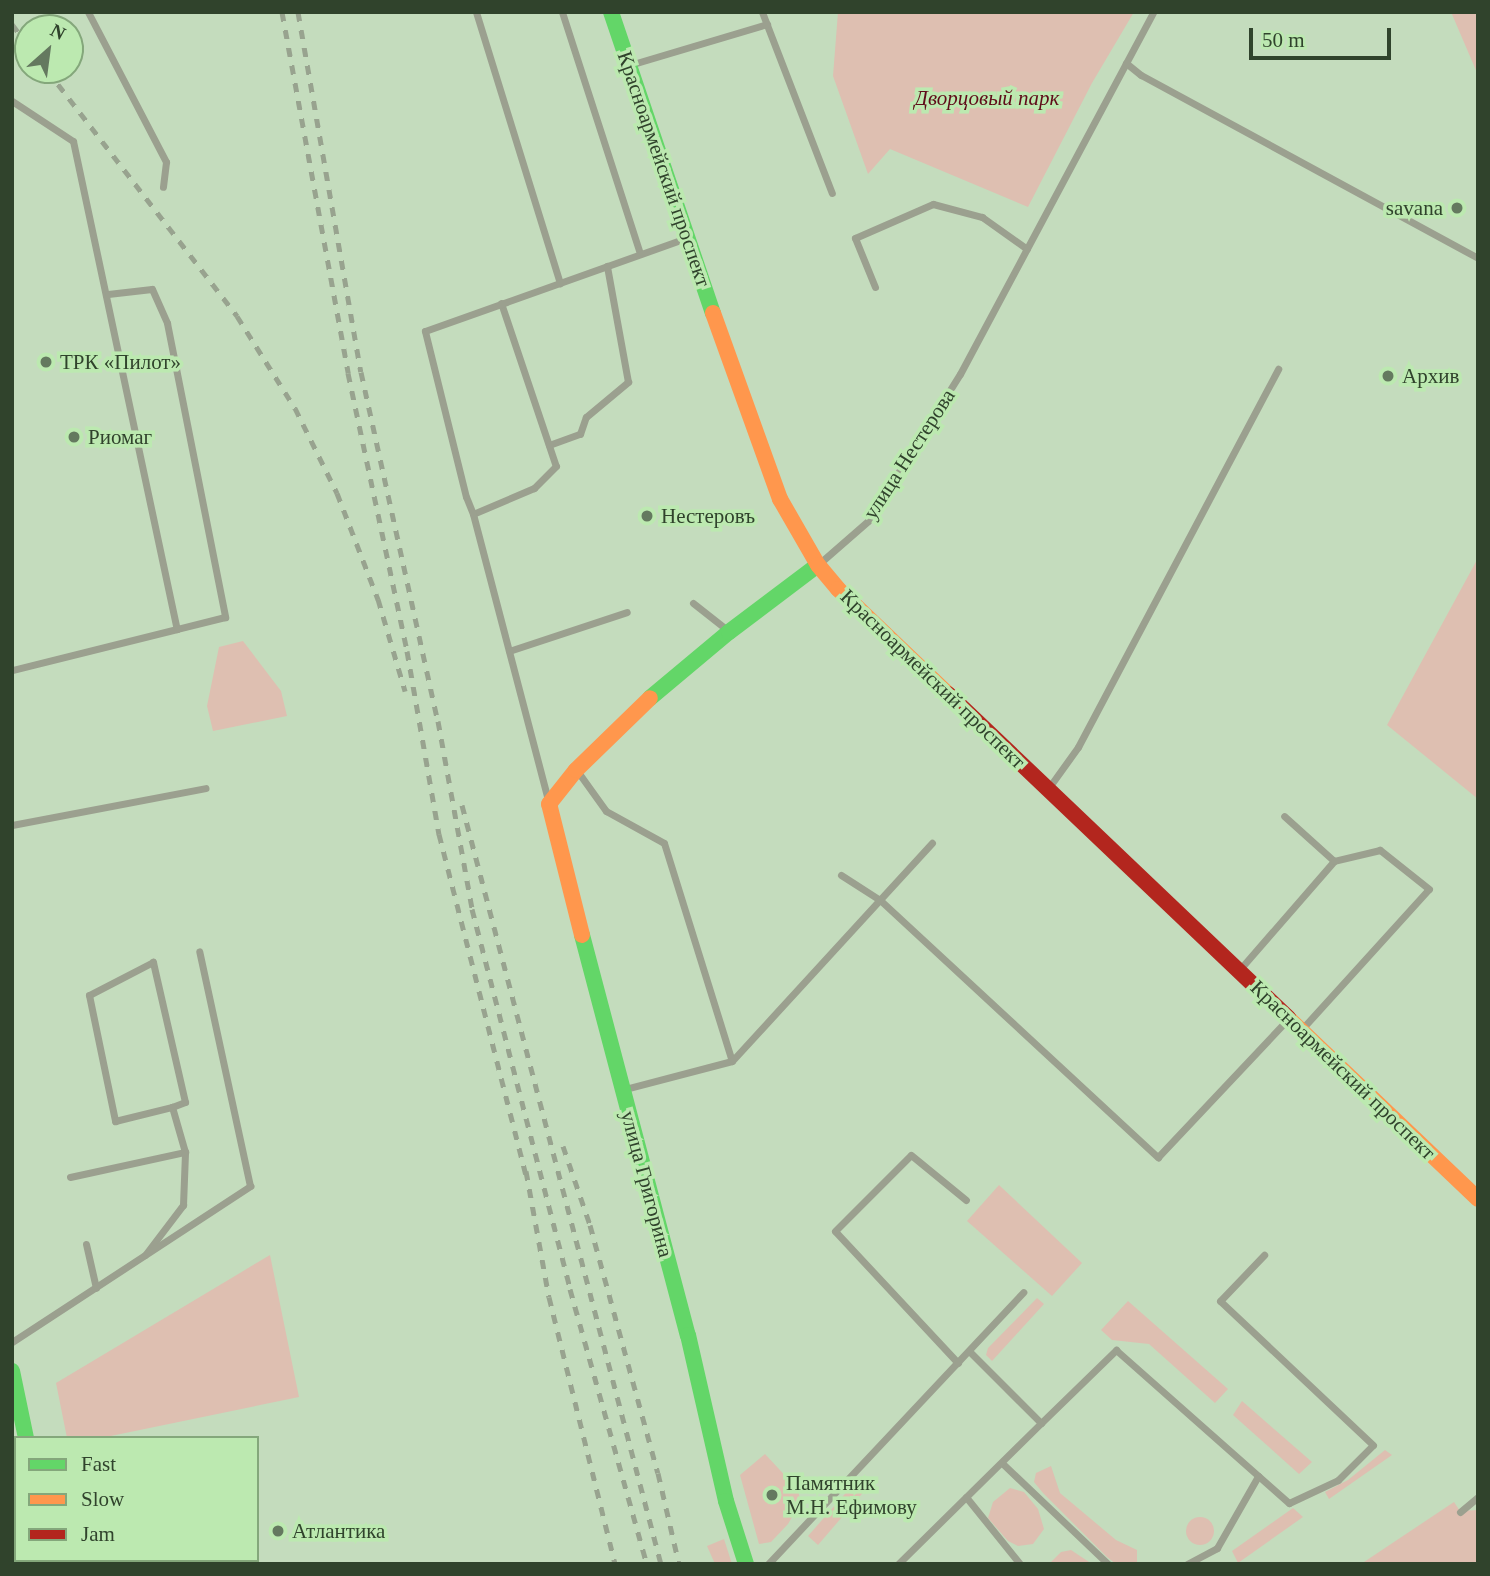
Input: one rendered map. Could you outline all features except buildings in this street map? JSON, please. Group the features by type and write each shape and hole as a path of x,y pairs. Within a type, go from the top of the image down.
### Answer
{"main road":[{"name":"Красноармейский проспект","path":"611,12 780,499 818,565 838,589 1478,1199"},
{"name":"улица Нестерова","path":"549,804 576,770 639,707 729,632 818,565"},
{"name":"улица Григорина","path":"549,804 621,1090 688,1335 726,1501 746,1564"},
{"path":"12,1371 26,1436"}],"lane":[{"path":"88,12 166,162 163,187"},
{"path":"476,12 560,283"},
{"path":"562,12 640,254"},
{"path":"762,12 832,193"},
{"name":"улица Нестерова","path":"818,565 868,521 960,374 1153,12"},
{"path":"629,65 767,24"},
{"path":"1126,63 1153,82 1478,258"},
{"path":"12,101 73,141 108,294 177,628"},
{"path":"875,287 855,238 933,204 982,217 1027,249"},
{"path":"549,804 466,496 425,331 687,237"},
{"path":"549,445 580,434 586,417 628,382 607,266"},
{"path":"12,670 225,617 169,336 152,289 108,294"},
{"path":"473,514 534,488 556,466 501,303"},
{"path":"1048,789 1077,747 1278,369"},
{"path":"693,603 729,632"},
{"path":"509,651 627,612"},
{"path":"576,770 606,811 664,843 732,1061"},
{"path":"12,825 206,788"},
{"path":"1284,817 1334,861"},
{"path":"621,1090 732,1061 932,843"},
{"path":"1239,971 1334,861 1380,850 1429,889 1301,1030"},
{"path":"841,876 880,900 1158,1157 1288,1018"},
{"path":"12,1342 250,1186 199,951"},
{"path":"153,962 185,1102 172,1107 115,1121 89,995 153,962"},
{"path":"145,1255 183,1205 185,1152 172,1107"},
{"path":"70,1177 185,1152"},
{"path":"958,1363 835,1231 911,1155 966,1200"},
{"path":"86,1244 96,1288"},
{"path":"898,1564 1003,1464 1116,1350 1289,1503 1338,1480 1373,1445 1220,1301 1264,1255"},
{"path":"768,1564 1023,1292"},
{"path":"969,1352 1041,1423"},
{"path":"1003,1464 1108,1564"},
{"path":"1187,1564 1217,1548 1258,1476"},
{"path":"966,1497 1020,1564"},
{"path":"1460,1511 1478,1497"}],"green space":[{"name":"Дворцовый парк","path":"838,12 1134,12 1092,83 1028,207 890,149 868,174 833,76"},
{"path":"1451,12 1478,12 1478,75"},
{"path":"1478,558 1478,799 1387,725"},
{"path":"243,641 281,691 287,716 213,731 207,706 219,647"},
{"path":"999,1185 1082,1263 1052,1296 967,1221"},
{"path":"270,1255 299,1397 111,1436 67,1436 56,1383"},
{"path":"1037,1298 1044,1304 992,1361 986,1355 988,1348"},
{"path":"1128,1301 1228,1389 1215,1403 1149,1344 1112,1340 1101,1330"},
{"path":"1242,1401 1312,1462 1299,1474 1233,1415"},
{"path":"1385,1450 1392,1455 1329,1499 1325,1492 1348,1480"},
{"path":"765,1454 792,1483 795,1480 801,1502 788,1524 771,1542 759,1544 740,1475"},
{"path":"1051,1466 1060,1493 1116,1540 1137,1550 1137,1564 1116,1564 1043,1493 1034,1482 1036,1473"},
{"path":"858,1479 867,1488 818,1545 808,1536"},
{"path":"1010,1488 1024,1492 1038,1509 1044,1529 1033,1544 1018,1546 1008,1541 988,1518 993,1502"},
{"path":"1454,1502 1460,1511 1478,1510 1478,1564 1361,1564"},
{"path":"1293,1508 1303,1517 1238,1563 1232,1551"},
{"path":"1200,1517 1210,1521 1214,1531 1210,1541 1200,1545 1190,1541 1186,1531 1190,1521"},
{"path":"724,1539 732,1564 715,1564 707,1546"},
{"path":"1071,1550 1092,1564 1049,1564 1061,1552"}],"railway":[{"path":"282,12 348,373 407,651 439,834 527,1180"},
{"path":"298,12 361,372 438,721 472,909 570,1289 647,1564"},
{"path":"58,84 237,316 295,408 337,493 378,599 405,691"},
{"path":"462,805 661,1564"},
{"path":"563,1146 590,1225 658,1473 679,1564"},
{"path":"526,1171 549,1297 615,1564"}],"traffic: fast":[{"path":"611,12 713,313"},
{"path":"650,698 729,632 818,565"},
{"path":"582,935 688,1335 726,1501 746,1564"},
{"path":"12,1371 26,1436"}],"traffic: slow":[{"path":"713,313 780,499 818,565 838,589 948,694"},
{"path":"582,935 549,804 576,770 650,698"},
{"path":"1288,1018 1478,1199"}],"traffic: jam":[{"path":"948,694 1288,1018"}],"place":[{"name":"savana","path":"1457,208"},
{"name":"ТРК «Пилот»","path":"46,362"},
{"name":"Архив","path":"1388,376"},
{"name":"Риомаг","path":"74,437"},
{"name":"Нестеровъ","path":"647,516"},
{"name":"Памятник М.Н. Ефимову","path":"772,1495"},
{"name":"Атлантика","path":"278,1531"}]}
